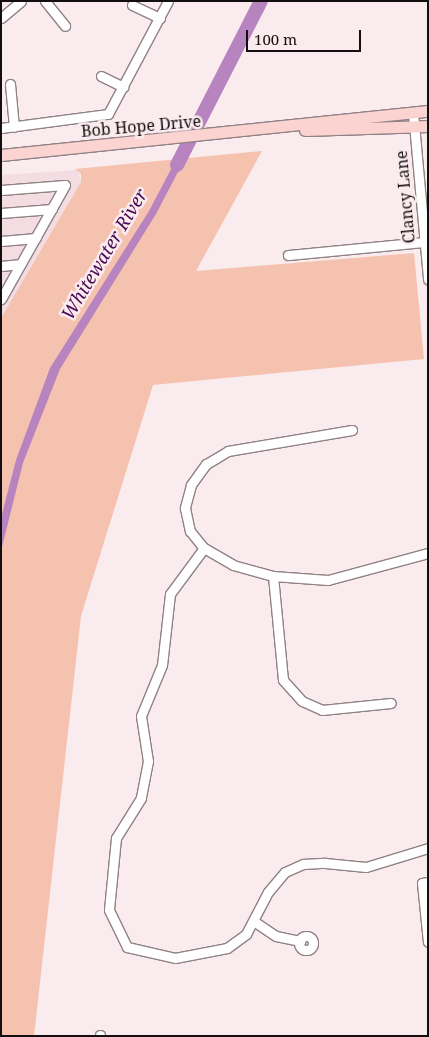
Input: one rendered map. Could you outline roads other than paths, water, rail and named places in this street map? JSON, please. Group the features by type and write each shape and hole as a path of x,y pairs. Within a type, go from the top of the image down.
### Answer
{"main road":[{"path":"283,129 428,111"},
{"path":"283,129 414,128 428,126"},
{"name":"Bob Hope Drive","path":"1,155 283,129"}],"street":[{"path":"1,18 20,1"},
{"path":"45,1 65,26"},
{"path":"1,128 103,116 113,109 168,1"},
{"path":"132,5 160,18"},
{"path":"101,76 124,87"},
{"path":"10,84 14,127"},
{"name":"Clancy Lane","path":"412,112 428,279"},
{"path":"1,190 66,185 2,296"},
{"path":"1,213 52,209"},
{"path":"1,240 36,238"},
{"path":"288,255 424,242"},
{"path":"1,266 21,264"},
{"path":"352,430 228,451 206,464 191,485 185,508 190,531 204,548 233,565 273,576 328,580 428,553"},
{"path":"204,548 170,594 162,665 141,716 148,761 141,798 116,838 109,910 127,947 175,958 227,948 255,922 268,892 285,872 297,867 325,863 366,867 428,848"},
{"path":"273,576 283,680 302,701 322,710 391,703"},
{"path":"428,882 422,883 428,942"},
{"path":"255,922 276,936 300,941"}],"waterway":[{"name":"Whitewater River","path":"177,165 261,1"}]}
